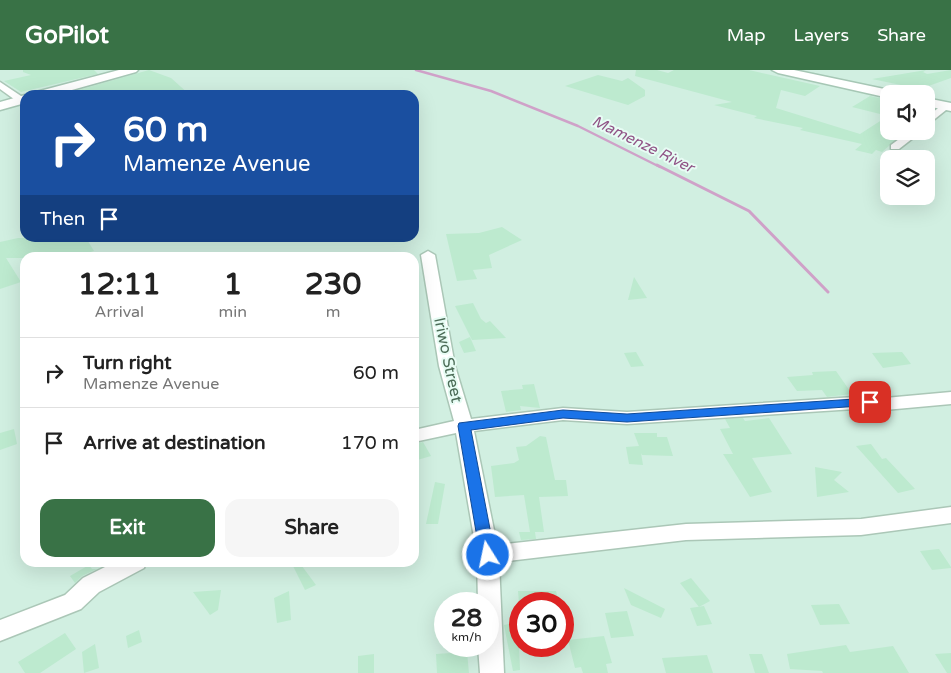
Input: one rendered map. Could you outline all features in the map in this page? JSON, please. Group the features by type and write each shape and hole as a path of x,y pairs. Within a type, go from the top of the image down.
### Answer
{"street":[{"path":"58,90 132,70"},
{"path":"778,70 880,92"},
{"path":"0,85 20,98"},
{"path":"0,106 20,101"},
{"path":"935,104 948,106"},
{"path":"935,116 948,106"},
{"path":"895,147 904,140"},
{"name":"Iriwo Street","path":"428,254 447,366 464,426 488,555 492,673"},
{"path":"419,434 440,428 563,414 627,418 870,402 885,404 951,398"},
{"path":"488,555 686,532 861,527 951,515"},
{"path":"0,631 73,602 91,585 126,567"}],"shaded area":[{"path":"0,70 951,70 951,673 0,673"}],"building":[{"path":"23,70 94,70 98,74 20,91 4,81 31,75 23,72"},
{"path":"149,70 171,78 184,90 79,90"},
{"path":"636,70 657,70 668,73 674,70 749,70 820,86 805,96 781,90 776,108 860,134 880,121 880,140 896,140 884,150 876,150 872,154 855,150 862,144 800,130 803,128 754,118 757,116 714,105 732,102 635,76"},
{"path":"926,70 923,72 927,74 951,70 951,78 931,85 901,85 872,79"},
{"path":"598,75 622,81 628,78 645,90 645,96 628,105 565,86"},
{"path":"870,96 880,98 880,114 852,107"},
{"path":"502,227 522,240 489,255 492,268 473,270 477,279 457,281 446,234 479,233"},
{"path":"20,238 20,242 88,242 94,251 20,252 20,258 6,258 20,282 0,289 0,242"},
{"path":"634,277 647,298 628,300"},
{"path":"473,303 481,319 486,323 490,321 506,338 472,340 455,306"},
{"path":"470,337 476,351 464,353 459,342"},
{"path":"636,352 644,366 631,367 624,353"},
{"path":"902,352 911,364 883,368 872,353"},
{"path":"836,371 852,394 827,397 822,390 797,391 787,377 813,375 812,372"},
{"path":"534,384 540,408 520,406 521,410 506,412 501,391 523,389 522,385"},
{"path":"743,418 745,421 769,418 792,454 752,458 772,492 750,497 723,454 733,454 720,429 730,428 725,419"},
{"path":"14,429 17,444 0,450 0,433"},
{"path":"634,433 657,433 657,437 667,437 673,456 642,455 641,453 643,465 629,464 626,447 639,446"},
{"path":"540,436 546,437 555,480 566,480 568,496 539,497 544,532 535,532 536,539 521,540 519,532 530,532 524,495 495,497 491,466 514,463 519,460 516,447 526,446"},
{"path":"423,442 431,456 419,460 419,443"},
{"path":"871,444 882,459 886,458 915,489 898,493 856,446"},
{"path":"815,467 842,472 834,480 849,492 817,497"},
{"path":"435,482 445,484 438,524 426,524"},
{"path":"939,549 951,568 932,570 920,551"},
{"path":"86,567 97,569 82,576 75,583 70,576"},
{"path":"294,567 303,567 316,585 305,590"},
{"path":"691,578 710,601 699,607 680,583"},
{"path":"624,588 665,609 661,618 631,605"},
{"path":"221,590 218,610 210,615 193,592"},
{"path":"289,591 291,620 277,623 274,598"},
{"path":"518,591 556,592 518,592"},
{"path":"839,604 850,624 820,625 811,605"},
{"path":"704,606 712,624 697,626 690,608"},
{"path":"627,611 634,636 611,638 605,613"},
{"path":"509,624 509,651 504,625"},
{"path":"139,630 142,642 128,648 126,636"},
{"path":"65,633 76,649 40,673 25,673 18,662"},
{"path":"604,636 612,663 606,664 608,673 583,673 581,667 575,668 572,657 574,657 574,639"},
{"path":"95,644 99,668 84,673 82,652"},
{"path":"846,645 850,652 893,646 909,673 823,673 822,671 790,669 787,654"},
{"path":"951,653 951,673 947,673 935,654"},
{"path":"374,654 374,673 358,673 358,656"},
{"path":"749,654 762,654 769,673 755,673"},
{"path":"707,655 713,673 666,673 662,658"},
{"path":"436,657 467,657 469,673 437,673"},
{"path":"510,657 519,657 520,670 513,671"}],"waterway":[{"name":"Mamenze River","path":"416,70 491,91 578,126 660,167"},
{"name":"Mamenze River","path":"657,165 749,211 828,292"}],"route":[{"path":"488,555 464,426 563,414 627,418 870,402"}]}
